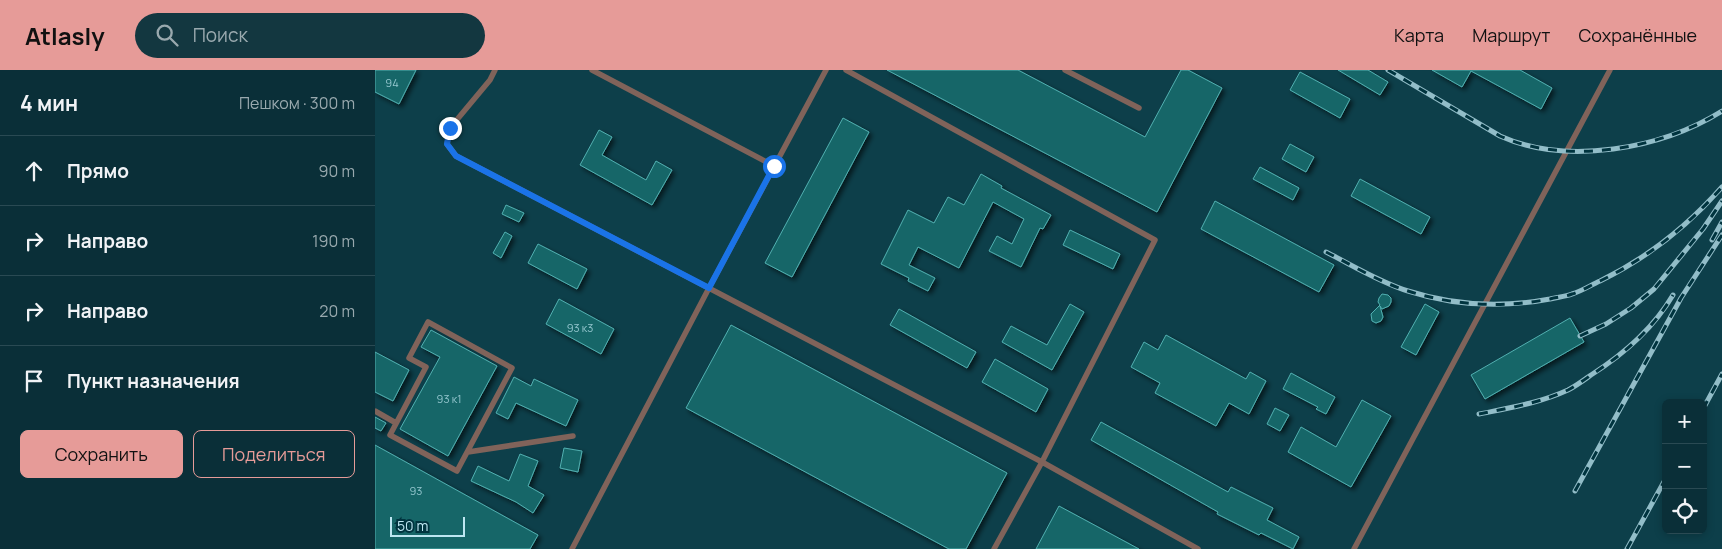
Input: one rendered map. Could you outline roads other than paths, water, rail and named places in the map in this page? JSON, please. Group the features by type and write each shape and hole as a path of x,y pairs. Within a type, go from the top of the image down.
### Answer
{"lane":[{"path":"495,70 450,128 447,144 456,156 1042,462 1198,549"},
{"path":"592,70 774,166"},
{"path":"572,549 826,70"},
{"path":"846,70 1155,240 1042,462 995,549"},
{"path":"1065,70 1139,108"},
{"path":"1354,549 1610,70"},
{"path":"428,322 513,368 457,471 390,435 396,423 426,366 409,358 428,322"},
{"path":"375,411 396,423"},
{"path":"468,452 573,436"}],"railway":[{"path":"1388,70 1500,136 1526,145 1554,150 1584,151 1643,144 1698,124 1722,111"},
{"path":"1326,252 1376,278 1426,296 1479,304 1532,302 1567,296 1634,262 1680,228 1709,202 1722,187"},
{"path":"1580,336 1606,324 1631,308 1654,289 1703,229 1722,201"},
{"path":"1712,240 1722,222"},
{"path":"1575,491 1681,298 1722,235"},
{"path":"1479,414 1535,402 1574,387 1637,340 1656,319 1673,295"},
{"path":"1707,402 1722,374"},
{"path":"1627,549 1662,485"}]}
